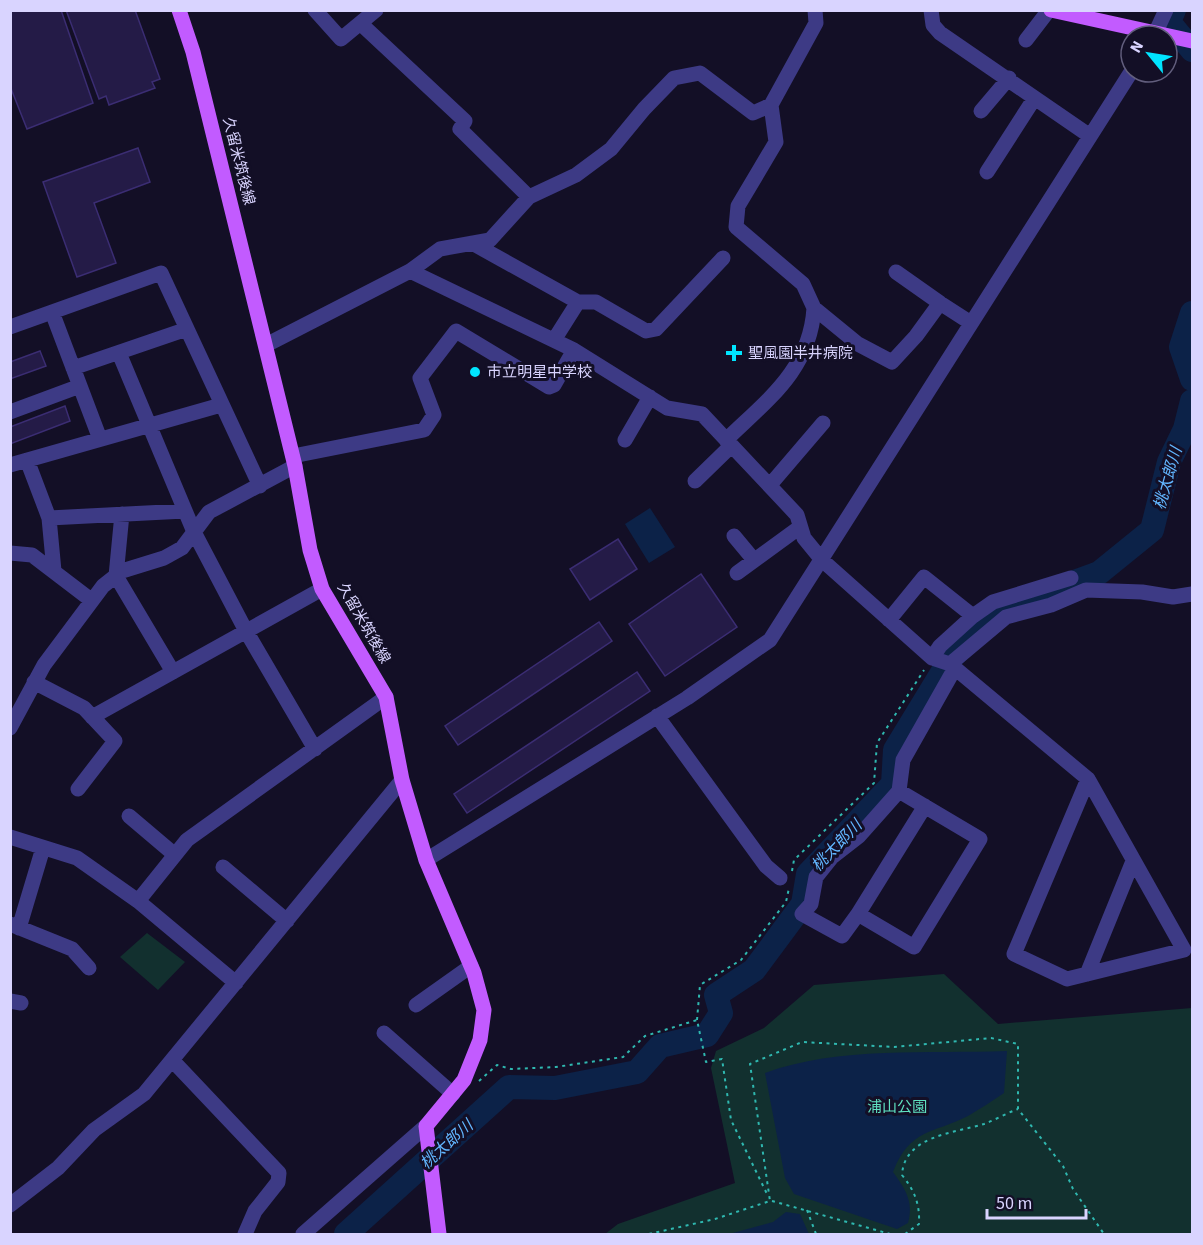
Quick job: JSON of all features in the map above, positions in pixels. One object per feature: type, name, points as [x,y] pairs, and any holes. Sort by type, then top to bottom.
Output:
[{"type":"main road","name":"久留米筑後線","points":[[179,10],[193,52],[266,345],[294,461],[310,550],[322,589],[386,697],[402,780],[426,860],[471,966],[484,1010],[480,1040],[464,1080],[426,1126]]},
{"type":"main road","points":[[1050,10],[1119,26]]},
{"type":"main road","points":[[426,1126],[438,1234]]},
{"type":"street","points":[[322,13],[341,39],[376,10]]},
{"type":"street","points":[[815,10],[816,23],[771,105],[776,142],[738,206],[736,227],[803,284],[814,308],[858,344],[892,362],[916,336],[940,303]]},
{"type":"street","points":[[931,10],[933,25],[940,33],[1028,91],[1034,99],[1090,136]]},
{"type":"street","points":[[1026,40],[1050,10]]},
{"type":"street","points":[[1160,24],[1166,10]]},
{"type":"street","points":[[360,23],[465,121],[460,129],[529,197]]},
{"type":"street","points":[[266,345],[410,271],[440,249],[490,240],[529,197],[576,175],[611,149],[644,109],[674,78],[700,73],[753,112],[771,105]]},
{"type":"street","points":[[981,111],[1009,78]]},
{"type":"street","points":[[426,860],[657,716],[770,640],[1123,84]]},
{"type":"street","points":[[987,172],[1034,99]]},
{"type":"street","points":[[472,243],[578,302],[596,302],[646,331],[656,329],[723,258]]},
{"type":"street","points":[[410,271],[574,350],[667,408],[702,414],[796,515],[804,538],[822,560],[932,658],[952,666],[1088,779],[1184,950],[1067,980],[1014,954],[1088,779]]},
{"type":"street","points":[[896,272],[971,323]]},
{"type":"street","points":[[10,327],[161,273],[260,486]]},
{"type":"street","points":[[554,340],[578,302]]},
{"type":"street","points":[[695,481],[790,378],[813,331],[814,308]]},
{"type":"street","points":[[52,312],[100,439]]},
{"type":"street","points":[[73,368],[186,329]]},
{"type":"street","points":[[10,728],[34,682],[91,600],[116,576],[182,548],[209,512],[260,486],[294,461],[424,430],[434,416],[420,378],[456,331],[549,387],[554,385],[574,350]]},
{"type":"street","points":[[119,352],[194,532],[246,631],[315,749]]},
{"type":"street","points":[[10,412],[80,386]]},
{"type":"street","points":[[625,440],[650,398]]},
{"type":"street","points":[[10,465],[221,405]]},
{"type":"street","points":[[770,485],[823,423]]},
{"type":"street","points":[[27,460],[49,518],[54,571]]},
{"type":"street","points":[[49,518],[185,511]]},
{"type":"street","points":[[122,514],[116,576],[173,672]]},
{"type":"street","points":[[737,573],[800,526]]},
{"type":"street","points":[[734,536],[754,560]]},
{"type":"street","points":[[10,553],[32,555],[91,600]]},
{"type":"street","points":[[889,620],[924,577],[973,616]]},
{"type":"street","points":[[932,658],[940,646],[973,616],[993,602],[1071,578]]},
{"type":"street","points":[[92,717],[322,589]]},
{"type":"street","points":[[925,806],[842,936],[802,914],[811,903],[816,877],[832,857],[859,836],[898,791],[903,760],[952,666],[1006,617],[1051,605],[1086,590],[1142,592],[1173,597],[1192,594]]},
{"type":"street","points":[[34,682],[84,708],[115,741],[78,789]]},
{"type":"street","points":[[138,901],[187,840],[386,697]]},
{"type":"street","points":[[657,716],[766,866],[780,878]]},
{"type":"street","points":[[10,1205],[58,1168],[94,1130],[144,1094],[402,780]]},
{"type":"street","points":[[858,914],[914,947],[980,839],[898,791]]},
{"type":"street","points":[[129,816],[176,855]]},
{"type":"street","points":[[10,837],[77,858],[138,901],[236,983]]},
{"type":"street","points":[[43,848],[15,926],[72,949],[89,968]]},
{"type":"street","points":[[1087,974],[1133,861]]},
{"type":"street","points":[[223,867],[287,921]]},
{"type":"street","points":[[416,1005],[471,966]]},
{"type":"street","points":[[384,1034],[453,1094]]},
{"type":"street","points":[[173,1060],[279,1173],[278,1182],[255,1211],[245,1234]]},
{"type":"street","points":[[303,1234],[426,1126]]},
{"type":"path","points":[[770,1201],[731,1120],[722,1059],[706,1062],[697,1020],[700,985],[741,960],[786,902],[794,860],[874,783],[877,743],[932,658]]},
{"type":"path","points":[[479,1081],[497,1065],[511,1069],[556,1067],[623,1057],[645,1036],[697,1020]]},
{"type":"path","points":[[770,1201],[750,1064],[801,1042],[894,1047],[991,1038],[1018,1044],[1018,1109],[1063,1166],[1073,1189],[1104,1234]]},
{"type":"path","points":[[905,1234],[919,1224],[920,1211],[914,1190],[902,1175],[902,1163],[907,1155],[919,1144],[948,1132],[986,1124],[1018,1109]]},
{"type":"path","points":[[650,1234],[715,1219],[770,1201],[890,1234]]},
{"type":"path","points":[[807,1210],[816,1234]]},
{"type":"green space","points":[[147,933],[185,962],[158,990],[120,957]]},
{"type":"green space","name":"浦山公園","points":[[944,974],[998,1024],[1192,1008],[1192,1234],[605,1234],[618,1224],[735,1183],[711,1068],[716,1051],[764,1028],[814,985]]},
{"type":"water","points":[[650,508],[675,547],[649,563],[625,524]]},
{"type":"water","points":[[1007,1051],[1004,1093],[968,1116],[924,1134],[907,1147],[900,1158],[893,1172],[905,1190],[909,1202],[908,1223],[897,1229],[794,1194],[785,1178],[765,1073],[793,1064],[853,1055]]},
{"type":"water","points":[[786,1212],[800,1214],[809,1234],[729,1234],[773,1222]]},
{"type":"building","points":[[10,10],[61,10],[93,103],[27,129],[10,86]]},
{"type":"building","points":[[66,10],[135,10],[160,79],[152,82],[155,88],[109,105],[106,96],[99,99]]},
{"type":"building","points":[[138,148],[150,182],[94,203],[116,263],[77,277],[43,182]]},
{"type":"building","points":[[40,351],[46,366],[10,379],[10,362]]},
{"type":"building","points":[[65,406],[70,421],[10,444],[10,427]]},
{"type":"building","points":[[618,539],[637,569],[590,600],[570,569]]},
{"type":"building","points":[[701,574],[737,627],[665,676],[629,624]]},
{"type":"building","points":[[599,622],[612,641],[458,745],[445,726]]},
{"type":"building","points":[[637,672],[650,691],[467,813],[454,794]]},
{"type":"waterway","name":"桃太郎川","points":[[1174,10],[1169,22],[1192,50]]},
{"type":"waterway","name":"桃太郎川","points":[[1192,313],[1181,347],[1192,379]]},
{"type":"waterway","name":"桃太郎川","points":[[346,1234],[509,1087],[555,1088],[637,1072],[660,1046],[707,1035],[721,1013],[716,995],[754,970],[803,904],[808,874],[893,784],[895,750],[951,658],[1003,608],[1099,573],[1152,530],[1169,462],[1185,429],[1192,401]]},
{"type":"place","name":"聖風園半井病院","points":[[734,353]]},
{"type":"place","name":"市立明星中学校","points":[[475,372]]}]
